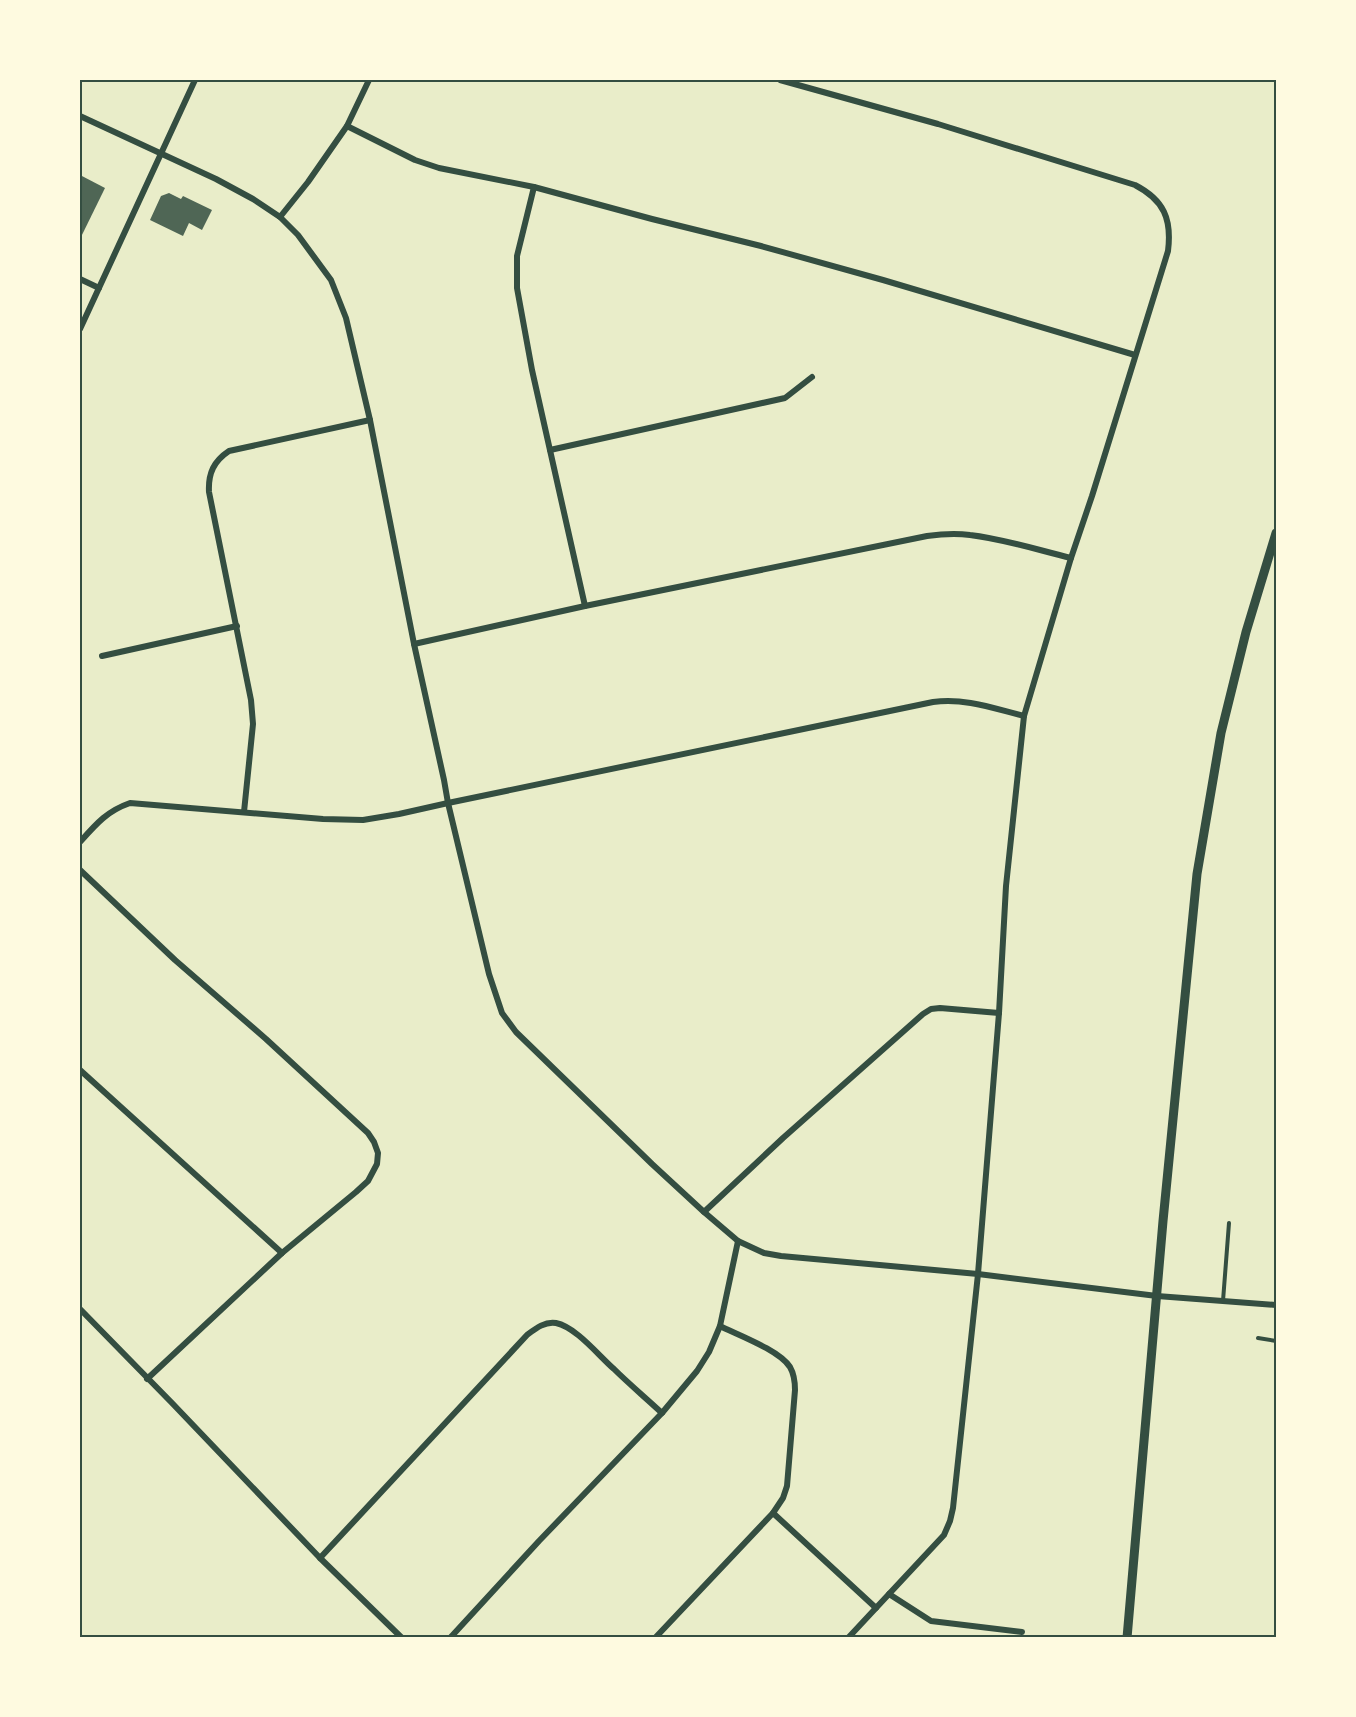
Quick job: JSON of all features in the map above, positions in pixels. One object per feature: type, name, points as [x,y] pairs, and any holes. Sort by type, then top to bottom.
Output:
[{"type":"street","points":[[80,329],[195,80]]},
{"type":"street","points":[[280,217],[309,182],[347,126],[369,80]]},
{"type":"street","points":[[780,80],[938,124],[1119,179],[1146,190],[1157,199],[1168,221],[1170,236],[1168,251],[1071,558],[1024,716],[1006,886],[999,1013],[978,1274],[953,1508],[944,1534],[848,1638]]},
{"type":"street","points":[[80,116],[216,179],[253,199],[280,217],[304,242],[331,280],[346,318],[370,420],[448,803],[489,974],[502,1013],[516,1032],[537,1053],[704,1212],[738,1241],[764,1253],[978,1274],[1157,1296],[1276,1305]]},
{"type":"street","points":[[347,126],[414,160],[439,168],[534,187],[783,252],[1136,356]]},
{"type":"street","points":[[534,187],[516,256],[517,288],[532,370],[585,606]]},
{"type":"street","points":[[80,279],[99,288]]},
{"type":"street","points":[[550,450],[785,398],[812,377]]},
{"type":"street","points":[[244,812],[253,724],[251,700],[209,492],[209,476],[218,459],[229,451],[370,420]]},
{"type":"street","points":[[1127,1638],[1197,874],[1221,733],[1246,632],[1276,533]]},
{"type":"street","points":[[414,644],[585,606],[927,536],[969,534],[1071,558]]},
{"type":"street","points":[[102,656],[237,626]]},
{"type":"street","points":[[80,842],[101,818],[118,807],[130,803],[323,819],[363,820],[933,702],[963,701],[1024,716]]},
{"type":"street","points":[[80,870],[175,960],[360,1125],[374,1142],[378,1153],[377,1164],[368,1181],[282,1253],[147,1379]]},
{"type":"street","points":[[704,1212],[922,1014],[931,1009],[940,1008],[999,1013]]},
{"type":"street","points":[[80,1070],[282,1253]]},
{"type":"street","points":[[450,1638],[539,1540],[662,1413],[697,1371],[709,1352],[720,1326],[738,1241]]},
{"type":"street","points":[[80,1309],[320,1558],[402,1638]]},
{"type":"street","points":[[320,1558],[536,1328],[549,1323],[559,1323],[569,1329],[585,1341],[662,1413]]},
{"type":"street","points":[[655,1638],[774,1513],[787,1486],[795,1379],[783,1359],[720,1326]]},
{"type":"street","points":[[774,1513],[876,1608]]},
{"type":"street","points":[[889,1594],[931,1622],[1022,1632]]},
{"type":"lane","points":[[1223,1301],[1228,1223]]},
{"type":"lane","points":[[1257,1338],[1276,1341]]},
{"type":"building","points":[[80,175],[105,188],[80,239]]},
{"type":"building","points":[[169,193],[181,199],[183,196],[212,210],[202,230],[189,223],[183,236],[150,220],[161,196]]}]
